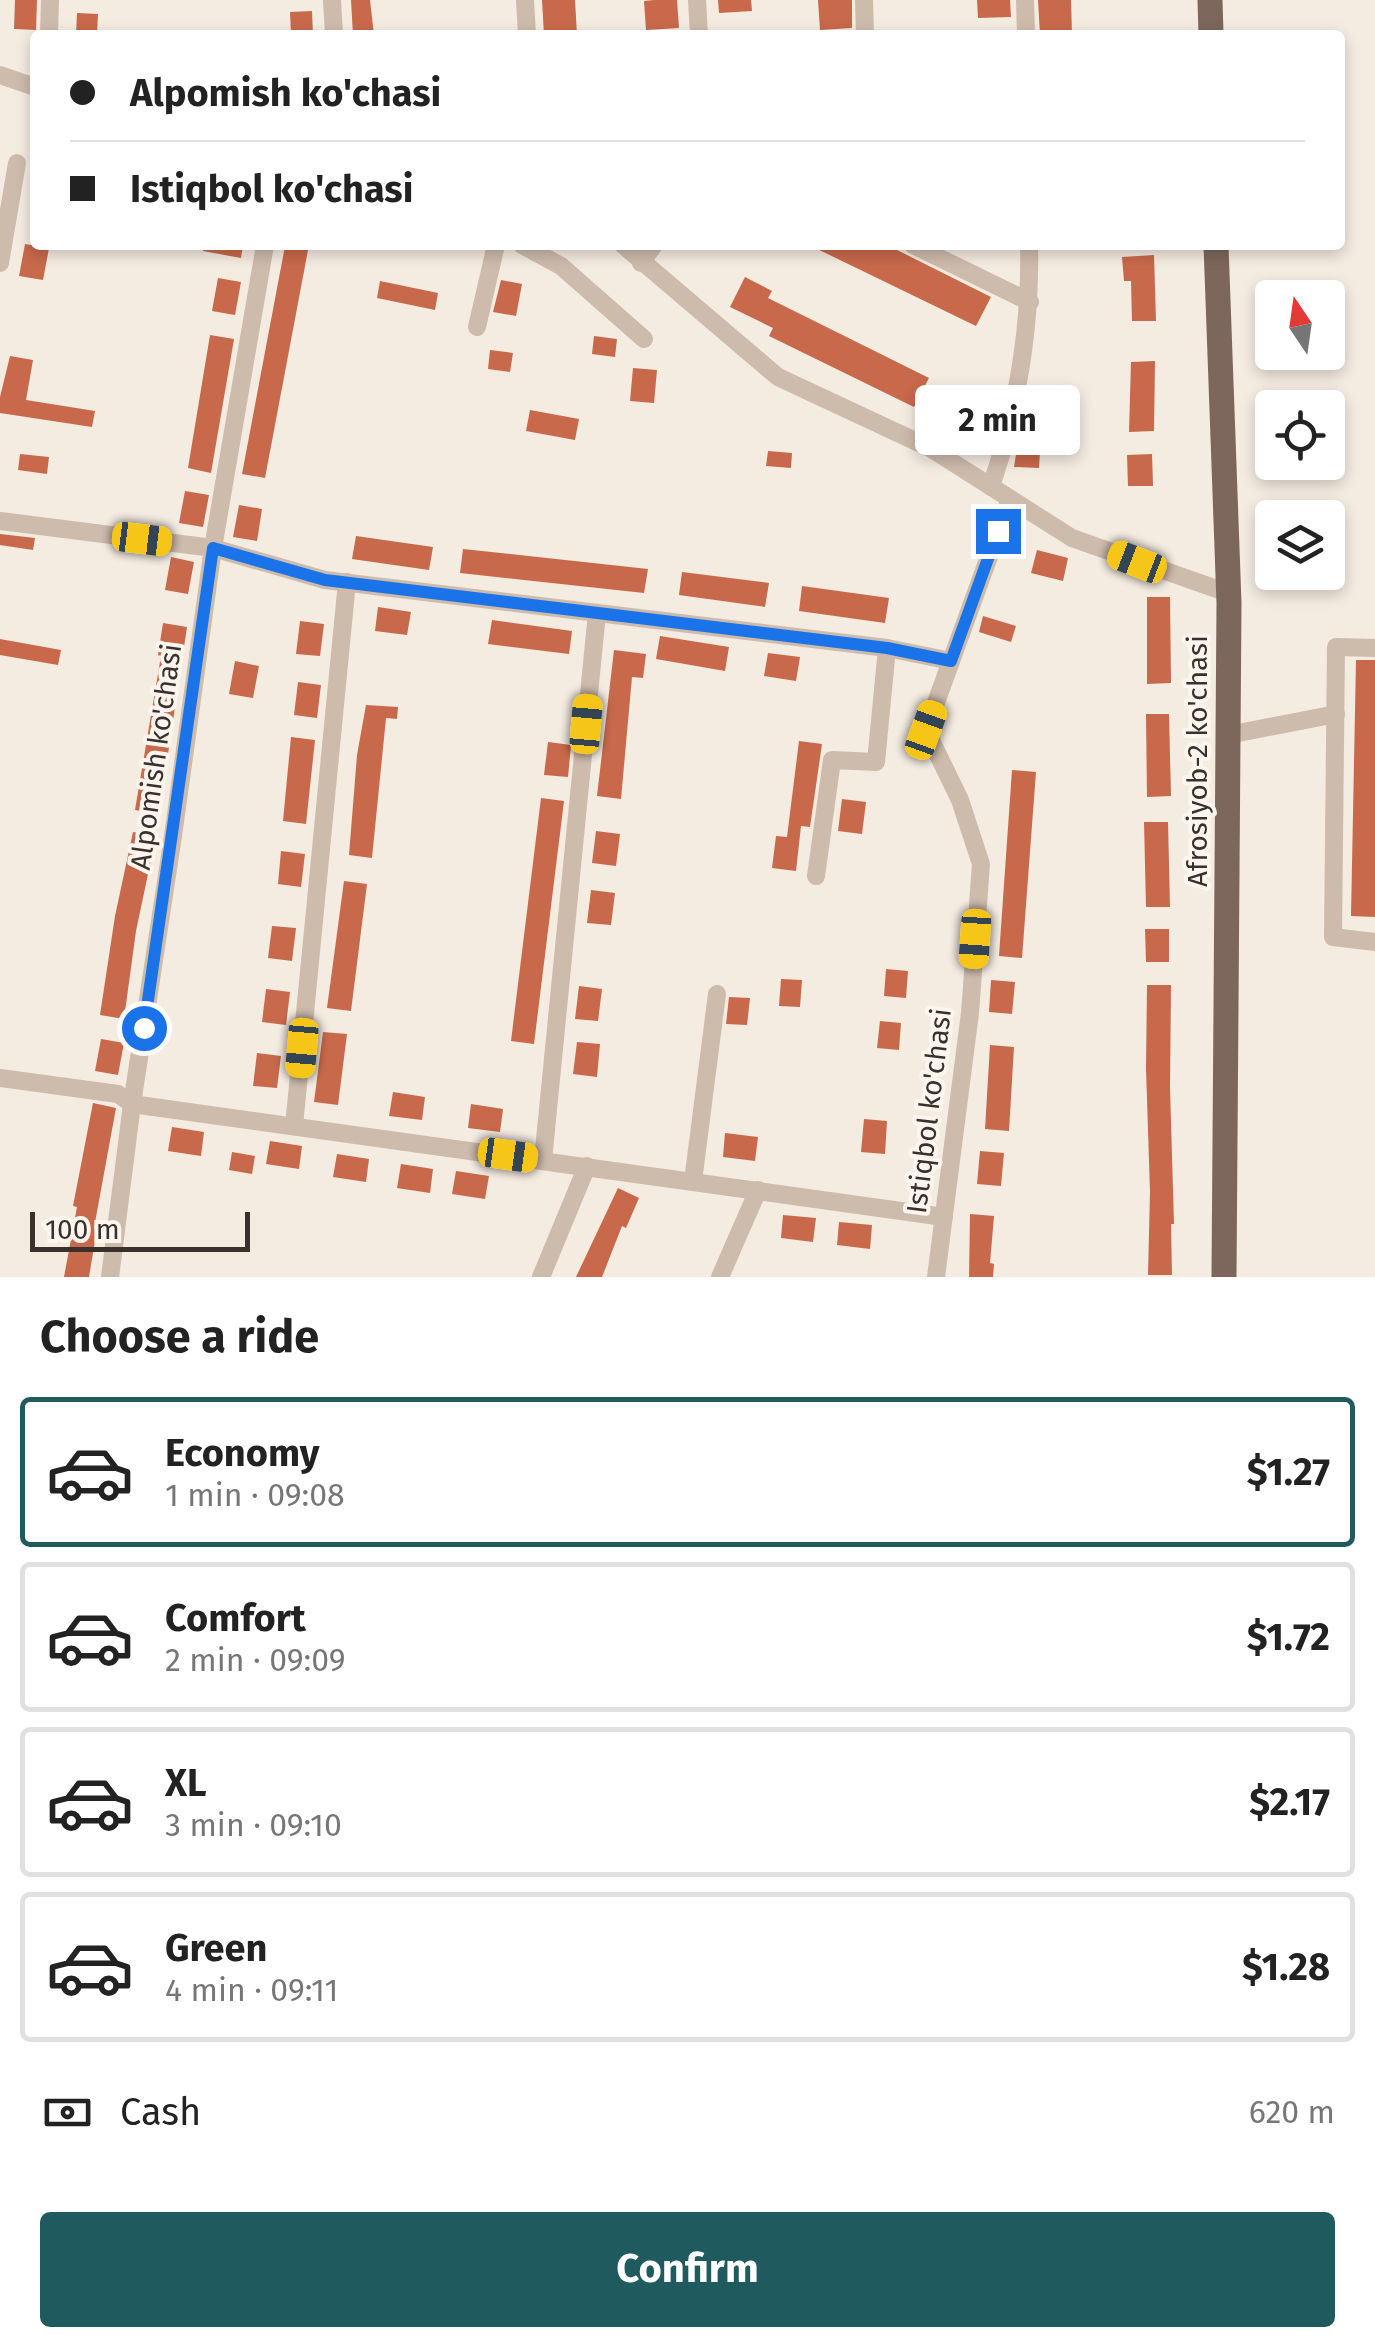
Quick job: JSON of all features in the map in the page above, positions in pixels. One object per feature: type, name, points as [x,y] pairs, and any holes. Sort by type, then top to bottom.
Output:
[{"type":"main road","points":[[1210,0],[1210,30]]},
{"type":"main road","name":"Afrosiyob-2 ko'chasi","points":[[1216,250],[1228,594],[1224,1277]]},
{"type":"street","points":[[49,30],[50,0]]},
{"type":"street","points":[[332,0],[334,30]]},
{"type":"street","points":[[525,0],[527,30]]},
{"type":"street","points":[[697,0],[699,30]]},
{"type":"street","points":[[864,0],[865,30]]},
{"type":"street","points":[[1025,0],[1026,30]]},
{"type":"street","points":[[0,75],[30,85]]},
{"type":"street","points":[[0,262],[17,163]]},
{"type":"street","name":"Alpomish ko'chasi","points":[[110,1277],[213,548],[264,250]]},
{"type":"street","points":[[477,328],[495,250]]},
{"type":"street","points":[[532,250],[562,266],[644,339]]},
{"type":"street","points":[[628,250],[778,377],[930,448],[1072,538],[1228,594]]},
{"type":"street","points":[[641,263],[650,250]]},
{"type":"street","points":[[922,250],[1030,302]]},
{"type":"street","points":[[991,487],[1009,433],[1030,302],[1029,250]]},
{"type":"street","name":"Istiqbol ko'chasi","points":[[936,1277],[970,1013],[981,864],[960,800],[926,730],[1010,499]]},
{"type":"street","points":[[0,521],[213,548],[325,580],[887,648],[951,661]]},
{"type":"street","points":[[294,1126],[347,582]]},
{"type":"street","points":[[543,1160],[597,613]]},
{"type":"street","points":[[816,876],[832,760],[876,762],[887,648]]},
{"type":"street","points":[[1375,648],[1336,648],[1333,937],[1375,942]]},
{"type":"street","points":[[1228,735],[1336,714]]},
{"type":"street","points":[[693,1181],[717,994]]},
{"type":"street","points":[[0,1078],[118,1094],[132,1104],[944,1217]]},
{"type":"street","points":[[541,1277],[587,1166]]},
{"type":"street","points":[[720,1277],[758,1190]]},
{"type":"building","points":[[15,0],[37,0],[36,30],[14,29]]},
{"type":"building","points":[[351,0],[370,0],[373,30],[353,30]]},
{"type":"building","points":[[542,0],[575,0],[577,30],[544,30]]},
{"type":"building","points":[[677,0],[679,28],[646,30],[644,1]]},
{"type":"building","points":[[718,0],[751,0],[752,11],[719,13]]},
{"type":"building","points":[[818,0],[852,0],[852,28],[820,30]]},
{"type":"building","points":[[977,0],[1010,0],[1011,17],[978,18]]},
{"type":"building","points":[[1038,0],[1071,0],[1072,30],[1040,30]]},
{"type":"building","points":[[312,11],[313,30],[291,30],[290,12]]},
{"type":"building","points":[[77,13],[98,14],[97,30],[76,30]]},
{"type":"building","points":[[25,244],[30,245],[30,250],[49,250],[43,280],[19,276]]},
{"type":"building","points":[[203,250],[242,250],[241,258]]},
{"type":"building","points":[[284,250],[308,250],[265,478],[242,474]]},
{"type":"building","points":[[819,250],[897,250],[991,297],[976,326]]},
{"type":"building","points":[[1154,255],[1156,321],[1132,321],[1131,281],[1124,281],[1122,257]]},
{"type":"building","points":[[745,277],[772,291],[768,298],[929,378],[914,407],[769,336],[773,328],[730,307]]},
{"type":"building","points":[[218,278],[241,282],[235,315],[212,311]]},
{"type":"building","points":[[501,280],[522,284],[516,316],[493,312]]},
{"type":"building","points":[[380,281],[438,293],[435,310],[377,298]]},
{"type":"building","points":[[210,335],[234,339],[211,473],[188,468]]},
{"type":"building","points":[[594,336],[617,339],[615,357],[592,354]]},
{"type":"building","points":[[490,350],[513,353],[510,372],[488,369]]},
{"type":"building","points":[[10,356],[33,360],[26,400],[95,411],[92,427],[0,413]]},
{"type":"building","points":[[1155,361],[1154,431],[1129,432],[1131,362]]},
{"type":"building","points":[[633,368],[657,370],[654,403],[630,401]]},
{"type":"building","points":[[951,403],[992,422],[984,438],[944,419]]},
{"type":"building","points":[[530,410],[579,419],[575,440],[526,431]]},
{"type":"building","points":[[1019,435],[1041,436],[1039,468],[1014,467]]},
{"type":"building","points":[[768,451],[792,453],[791,468],[766,466]]},
{"type":"building","points":[[20,454],[49,457],[47,474],[18,470]]},
{"type":"building","points":[[1152,454],[1153,486],[1128,486],[1127,455]]},
{"type":"building","points":[[185,491],[209,495],[203,527],[179,523]]},
{"type":"building","points":[[239,505],[262,509],[257,541],[233,537]]},
{"type":"building","points":[[0,534],[35,538],[33,550],[0,545]]},
{"type":"building","points":[[356,536],[433,547],[429,570],[352,559]]},
{"type":"building","points":[[463,549],[648,569],[644,593],[460,573]]},
{"type":"building","points":[[1037,550],[1068,558],[1063,581],[1031,573]]},
{"type":"building","points":[[171,557],[194,562],[188,594],[165,590]]},
{"type":"building","points":[[682,572],[769,583],[765,607],[679,595]]},
{"type":"building","points":[[802,586],[889,598],[885,623],[799,611]]},
{"type":"building","points":[[1147,597],[1170,597],[1171,683],[1147,684]]},
{"type":"building","points":[[378,607],[411,612],[407,635],[375,631]]},
{"type":"building","points":[[983,616],[1016,626],[1011,642],[979,632]]},
{"type":"building","points":[[492,620],[572,631],[569,654],[488,644]]},
{"type":"building","points":[[300,621],[324,624],[320,656],[296,654]]},
{"type":"building","points":[[163,623],[187,627],[159,814],[135,810]]},
{"type":"building","points":[[660,636],[729,647],[725,671],[656,659]]},
{"type":"building","points":[[0,639],[61,650],[58,665],[0,655]]},
{"type":"building","points":[[614,650],[646,654],[643,678],[632,677],[621,799],[597,796]]},
{"type":"building","points":[[768,653],[800,657],[796,681],[764,676]]},
{"type":"building","points":[[1356,660],[1375,660],[1375,917],[1351,916]]},
{"type":"building","points":[[235,661],[259,666],[253,698],[229,694]]},
{"type":"building","points":[[298,682],[321,685],[317,718],[294,715]]},
{"type":"building","points":[[366,705],[398,707],[397,719],[386,718],[372,858],[349,855],[357,755]]},
{"type":"building","points":[[1146,714],[1169,714],[1171,796],[1147,797]]},
{"type":"building","points":[[291,737],[315,740],[306,824],[283,821]]},
{"type":"building","points":[[799,741],[822,744],[810,827],[801,826],[796,871],[772,868],[776,836],[787,837]]},
{"type":"building","points":[[548,742],[571,745],[568,777],[544,775]]},
{"type":"building","points":[[1012,770],[1036,772],[1022,958],[999,956]]},
{"type":"building","points":[[541,798],[564,801],[534,1044],[511,1041]]},
{"type":"building","points":[[842,799],[866,802],[862,834],[838,831]]},
{"type":"building","points":[[1144,822],[1168,822],[1170,907],[1146,907]]},
{"type":"building","points":[[596,831],[620,834],[616,866],[592,863]]},
{"type":"building","points":[[133,832],[156,836],[136,931],[124,1019],[100,1015]]},
{"type":"building","points":[[281,851],[305,854],[301,887],[278,884]]},
{"type":"building","points":[[344,881],[367,884],[351,1011],[327,1008]]},
{"type":"building","points":[[591,890],[615,893],[611,925],[587,923]]},
{"type":"building","points":[[272,926],[296,928],[292,961],[268,958]]},
{"type":"building","points":[[1145,929],[1169,929],[1169,962],[1146,962]]},
{"type":"building","points":[[886,969],[908,971],[906,998],[884,996]]},
{"type":"building","points":[[781,979],[802,980],[800,1007],[779,1006]]},
{"type":"building","points":[[991,980],[1015,982],[1012,1014],[989,1012]]},
{"type":"building","points":[[1147,985],[1171,985],[1172,1275],[1148,1275]]},
{"type":"building","points":[[579,986],[602,989],[598,1021],[575,1019]]},
{"type":"building","points":[[266,989],[290,992],[286,1025],[262,1022]]},
{"type":"building","points":[[729,997],[750,998],[747,1025],[726,1024]]},
{"type":"building","points":[[880,1021],[901,1023],[899,1050],[877,1048]]},
{"type":"building","points":[[323,1032],[347,1034],[338,1105],[314,1102]]},
{"type":"building","points":[[101,1039],[124,1043],[118,1075],[95,1071]]},
{"type":"building","points":[[577,1042],[600,1044],[597,1077],[573,1074]]},
{"type":"building","points":[[990,1045],[1014,1047],[1009,1131],[985,1129]]},
{"type":"building","points":[[257,1053],[281,1056],[277,1088],[253,1086]]},
{"type":"building","points":[[393,1092],[425,1097],[422,1120],[389,1116]]},
{"type":"building","points":[[93,1103],[116,1108],[89,1277],[64,1277],[77,1207],[73,1206]]},
{"type":"building","points":[[471,1104],[503,1109],[500,1132],[468,1128]]},
{"type":"building","points":[[864,1119],[887,1121],[885,1154],[861,1152]]},
{"type":"building","points":[[172,1127],[204,1132],[201,1156],[168,1151]]},
{"type":"building","points":[[725,1133],[758,1137],[755,1161],[723,1157]]},
{"type":"building","points":[[270,1141],[302,1146],[299,1169],[266,1164]]},
{"type":"building","points":[[980,1151],[1004,1153],[1001,1186],[977,1184]]},
{"type":"building","points":[[232,1152],[255,1156],[252,1174],[229,1170]]},
{"type":"building","points":[[337,1154],[369,1159],[366,1182],[333,1177]]},
{"type":"building","points":[[401,1164],[433,1169],[430,1193],[397,1188]]},
{"type":"building","points":[[456,1171],[489,1176],[485,1199],[452,1194]]},
{"type":"building","points":[[618,1188],[639,1198],[626,1228],[622,1226],[602,1277],[576,1277]]},
{"type":"building","points":[[970,1214],[994,1216],[990,1263],[994,1264],[993,1277],[969,1277]]},
{"type":"building","points":[[783,1215],[816,1218],[813,1242],[781,1238]]},
{"type":"building","points":[[839,1222],[872,1225],[870,1249],[837,1245]]},
{"type":"route","points":[[144,1028],[213,548],[325,580],[887,648],[951,661],[998,531]]}]
